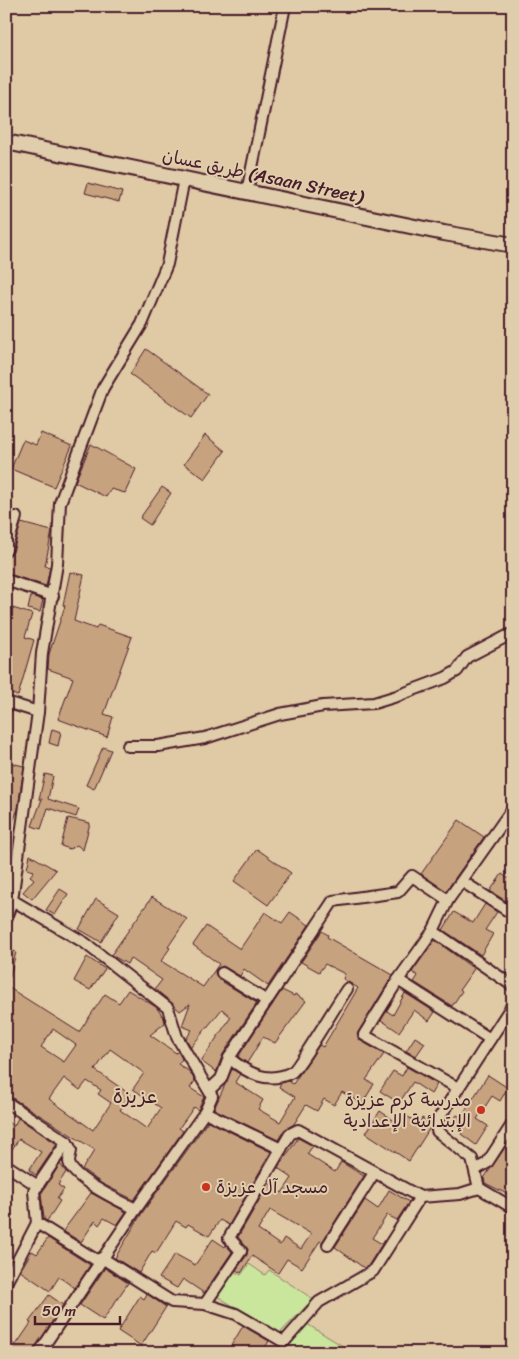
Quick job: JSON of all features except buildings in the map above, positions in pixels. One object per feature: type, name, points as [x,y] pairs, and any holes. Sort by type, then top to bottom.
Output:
[{"type":"street","points":[[247,192],[286,6]]},
{"type":"street","name":"طريق عسان (Asaan Street)","points":[[6,142],[444,233],[513,245]]},
{"type":"street","points":[[6,919],[12,900],[38,712],[42,653],[57,564],[60,504],[103,388],[142,324],[167,264],[184,178]]},
{"type":"street","points":[[6,550],[16,517]]},
{"type":"street","points":[[6,580],[53,596]]},
{"type":"street","points":[[128,746],[158,746],[205,738],[280,714],[323,706],[374,703],[398,696],[445,678],[457,671],[467,657],[513,633]]},
{"type":"street","points":[[6,702],[38,712]]},
{"type":"street","points":[[458,1088],[364,1035],[398,980],[433,931],[448,900],[463,882],[513,808]]},
{"type":"street","points":[[209,1090],[221,1079],[229,1058],[333,901],[398,892],[412,876],[448,900]]},
{"type":"street","points":[[463,882],[513,914]]},
{"type":"street","points":[[12,900],[85,943],[168,1008],[176,1037],[212,1096],[205,1112],[102,1258],[39,1353]]},
{"type":"street","points":[[433,931],[513,986]]},
{"type":"street","points":[[222,973],[267,1001]]},
{"type":"street","points":[[398,980],[490,1038]]},
{"type":"street","points":[[229,1058],[244,1071],[271,1079],[294,1072],[347,988]]},
{"type":"street","points":[[513,1004],[437,1121],[437,1131],[472,1159],[479,1188],[513,1208]]},
{"type":"street","points":[[6,1102],[67,1142],[71,1150],[69,1163],[74,1172],[110,1197],[136,1210]]},
{"type":"street","points":[[205,1112],[281,1149]]},
{"type":"street","points":[[475,1170],[487,1164],[513,1124]]},
{"type":"street","points":[[205,1304],[241,1251],[229,1238],[290,1134],[298,1130],[374,1173],[420,1196],[460,1194],[479,1188]]},
{"type":"street","points":[[6,1283],[37,1223],[34,1191],[67,1142]]},
{"type":"street","points":[[6,1165],[38,1186]]},
{"type":"street","points":[[328,1245],[374,1173]]},
{"type":"street","points":[[102,1258],[172,1302],[205,1304],[236,1314],[284,1342],[319,1302],[373,1272],[420,1196]]},
{"type":"street","points":[[37,1223],[96,1260],[102,1258]]},
{"type":"green space","points":[[249,1264],[265,1275],[269,1270],[313,1299],[279,1334],[217,1296],[233,1271],[241,1275]]},
{"type":"green space","points":[[307,1323],[354,1353],[301,1353],[289,1346]]},
{"type":"place","name":"مدرسة كرم عزيزة الإبتدائية الإعدادية","points":[[481,1110]]},
{"type":"place","name":"مسجد آل عزيزة","points":[[206,1187]]},
{"type":"district","name":"عزيزة","points":[[135,1096]]}]
